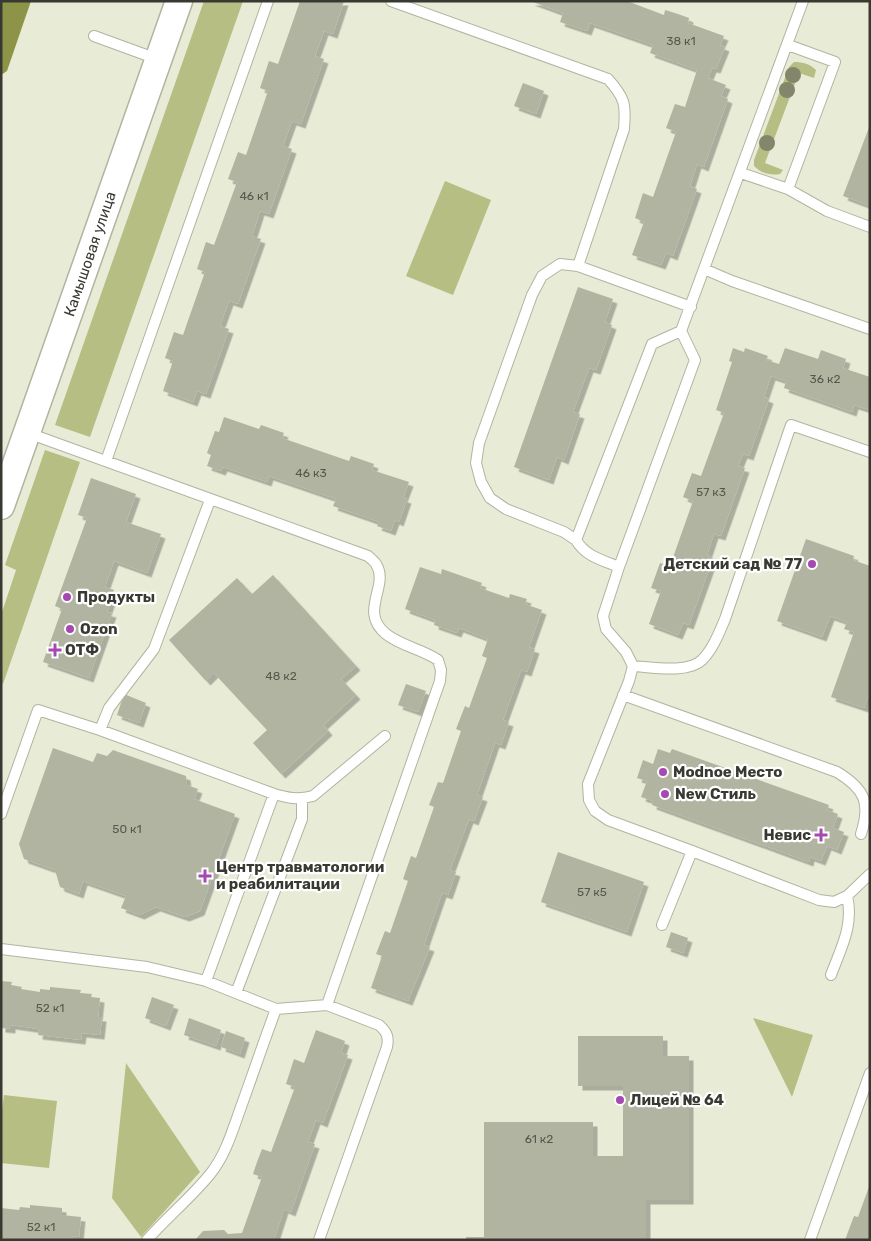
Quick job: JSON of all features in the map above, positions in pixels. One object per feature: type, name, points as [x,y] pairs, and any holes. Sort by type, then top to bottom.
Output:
[{"type":"street","name":"Камышовая улица","points":[[1,506],[179,1]]},
{"type":"lane","points":[[106,461],[268,1]]},
{"type":"lane","points":[[391,1],[608,79],[621,93],[626,110],[624,130],[578,266]]},
{"type":"lane","points":[[576,540],[652,344],[681,331],[803,1]]},
{"type":"lane","points":[[94,36],[158,59]]},
{"type":"lane","points":[[788,45],[835,62],[788,189]]},
{"type":"lane","points":[[740,172],[788,189],[827,211],[870,227]]},
{"type":"lane","points":[[619,567],[589,555],[581,549],[576,540],[564,532],[506,510],[490,498],[481,482],[476,464],[479,443],[532,295],[542,276],[560,264],[578,266],[691,307]]},
{"type":"lane","points":[[704,269],[732,281],[870,329]]},
{"type":"lane","points":[[681,331],[694,360],[619,567],[604,616],[606,629],[626,652],[633,666],[629,681],[588,784],[589,800],[595,811],[608,820],[692,850],[819,900],[834,902],[846,896],[870,874]]},
{"type":"lane","points":[[633,666],[680,669],[701,662],[714,643],[725,619],[791,425],[870,452]]},
{"type":"lane","points":[[28,432],[210,500],[368,556],[376,564],[380,573],[379,586],[373,606],[376,621],[390,637],[428,653],[438,660],[441,670],[440,681],[327,1005]]},
{"type":"lane","points":[[100,730],[109,708],[154,649],[210,500]]},
{"type":"lane","points":[[623,695],[837,772],[851,781],[862,792],[866,804],[866,819],[861,834]]},
{"type":"lane","points":[[1,814],[38,710],[100,730],[290,799],[302,799],[313,796],[385,736]]},
{"type":"lane","points":[[206,981],[274,794]]},
{"type":"lane","points":[[236,993],[302,819],[302,799]]},
{"type":"lane","points":[[662,925],[692,850]]},
{"type":"lane","points":[[831,975],[849,926],[850,910],[846,896]]},
{"type":"lane","points":[[1,949],[147,967],[206,981],[276,1009],[327,1005],[379,1025],[386,1031],[389,1039],[387,1047],[319,1240]]},
{"type":"lane","points":[[147,1240],[191,1195],[219,1162],[229,1140],[276,1009]]},
{"type":"lane","points":[[810,1240],[870,1073]]},
{"type":"shaded area","points":[[1,1],[31,1],[7,71],[1,75]]},
{"type":"shaded area","points":[[204,1],[243,1],[90,437],[55,425]]},
{"type":"shaded area","points":[[794,62],[806,64],[816,70],[814,78],[799,73],[765,163],[783,170],[780,174],[769,174],[754,166],[754,160],[789,67]]},
{"type":"shaded area","points":[[445,181],[491,200],[453,295],[406,276]]},
{"type":"shaded area","points":[[45,450],[80,462],[3,684],[1,683],[1,615],[16,570],[5,565]]},
{"type":"shaded area","points":[[753,1018],[813,1035],[792,1097]]},
{"type":"shaded area","points":[[126,1063],[200,1172],[141,1237],[112,1198]]},
{"type":"shaded area","points":[[4,1095],[57,1101],[49,1168],[1,1163],[1,1118]]},
{"type":"building","points":[[300,1],[344,1],[333,34],[324,31],[315,56],[324,59],[301,124],[292,121],[283,146],[292,149],[269,214],[260,211],[252,236],[261,239],[238,304],[229,301],[220,326],[229,329],[206,394],[197,391],[193,402],[163,391],[173,361],[165,358],[174,332],[183,335],[205,272],[197,269],[206,242],[214,245],[237,182],[228,179],[238,152],[246,155],[268,91],[260,88],[269,61],[278,64]]},
{"type":"building","points":[[530,1],[627,1],[664,15],[665,10],[678,14],[689,18],[688,23],[724,36],[720,45],[725,47],[716,69],[712,68],[708,78],[726,85],[721,96],[728,99],[704,167],[697,164],[690,186],[697,189],[673,256],[666,253],[661,265],[632,255],[644,222],[635,218],[643,193],[653,197],[676,132],[666,128],[675,104],[685,107],[697,70],[650,53],[653,45],[590,23],[587,31],[560,22],[563,13]]},
{"type":"building","points":[[523,83],[544,91],[536,114],[514,106]]},
{"type":"building","points":[[870,125],[870,206],[843,196]]},
{"type":"building","points":[[578,287],[613,299],[605,322],[612,325],[596,370],[589,368],[573,412],[580,414],[564,460],[557,457],[549,480],[514,467]]},
{"type":"building","points":[[733,348],[744,352],[745,348],[768,356],[766,360],[779,364],[785,348],[818,359],[821,350],[846,359],[843,368],[870,377],[870,410],[854,405],[852,412],[784,388],[786,381],[771,376],[764,397],[769,399],[749,456],[743,454],[738,466],[745,468],[721,536],[714,534],[707,555],[713,558],[689,625],[683,623],[678,635],[649,624],[661,591],[651,588],[660,563],[670,566],[693,501],[683,497],[692,473],[701,476],[724,413],[716,410],[732,362],[729,361]]},
{"type":"building","points":[[224,417],[259,429],[261,425],[284,433],[282,438],[349,461],[351,456],[374,464],[372,470],[409,482],[403,498],[407,499],[399,522],[395,520],[391,531],[377,526],[379,522],[333,506],[336,499],[269,476],[267,482],[223,467],[221,471],[207,466],[211,455],[207,453],[215,431],[219,432]]},
{"type":"building","points":[[91,478],[136,494],[126,522],[161,534],[147,573],[114,561],[105,587],[114,590],[107,612],[112,613],[89,678],[43,662],[62,609],[55,606],[87,518],[78,515]]},
{"type":"building","points":[[806,539],[854,556],[853,560],[870,566],[870,691],[864,708],[831,697],[854,632],[844,629],[847,622],[830,616],[822,637],[777,621]]},
{"type":"building","points":[[420,567],[441,574],[442,569],[482,583],[480,588],[509,598],[510,594],[527,599],[525,604],[542,610],[529,647],[535,649],[527,672],[521,670],[503,720],[509,722],[501,745],[495,743],[477,795],[483,797],[474,821],[469,819],[450,870],[456,872],[448,895],[442,893],[424,945],[430,947],[408,1001],[371,988],[382,956],[376,954],[385,931],[390,933],[408,881],[403,879],[411,856],[416,858],[434,807],[429,805],[438,782],[443,783],[461,731],[456,729],[465,706],[469,708],[487,658],[482,656],[488,639],[459,628],[457,633],[434,625],[435,620],[405,609]]},
{"type":"building","points":[[273,575],[356,666],[341,679],[356,695],[323,725],[328,731],[281,774],[253,743],[267,730],[214,673],[206,681],[169,640],[237,578],[252,594]]},
{"type":"building","points":[[406,684],[426,691],[418,712],[398,705]]},
{"type":"building","points":[[124,694],[146,703],[139,723],[117,715]]},
{"type":"building","points":[[53,748],[93,762],[97,753],[107,756],[113,750],[186,776],[187,785],[198,789],[194,799],[235,814],[200,911],[185,917],[156,907],[140,915],[121,908],[126,896],[83,881],[79,894],[60,887],[55,870],[24,859],[19,844]]},
{"type":"building","points":[[658,749],[670,753],[672,749],[829,805],[827,810],[838,814],[833,828],[844,832],[837,850],[827,846],[821,861],[810,857],[809,862],[652,805],[653,801],[641,797],[647,781],[637,778],[643,760],[653,764]]},
{"type":"building","points":[[558,852],[644,882],[627,932],[541,902]]},
{"type":"building","points":[[671,932],[688,938],[683,953],[666,947]]},
{"type":"building","points":[[1,981],[12,982],[11,985],[22,987],[21,989],[40,992],[40,989],[50,990],[50,987],[81,990],[80,993],[92,994],[91,997],[100,998],[98,1017],[102,1017],[100,1035],[82,1033],[81,1040],[38,1035],[39,1029],[11,1025],[11,1029],[1,1028]]},
{"type":"building","points":[[152,997],[174,1005],[166,1026],[145,1018]]},
{"type":"building","points":[[189,1018],[221,1030],[216,1046],[184,1035]]},
{"type":"building","points":[[316,1030],[345,1041],[341,1053],[348,1055],[323,1123],[316,1120],[308,1142],[315,1144],[291,1212],[284,1209],[274,1240],[195,1240],[203,1231],[224,1230],[228,1234],[242,1233],[262,1177],[253,1174],[257,1162],[262,1149],[271,1152],[295,1087],[286,1084],[294,1059],[304,1063]]},
{"type":"building","points":[[226,1031],[245,1038],[240,1054],[221,1047]]},
{"type":"building","points":[[578,1036],[663,1036],[663,1056],[689,1056],[689,1200],[646,1200],[646,1240],[466,1240],[466,1237],[484,1237],[484,1122],[593,1122],[593,1156],[623,1156],[623,1086],[578,1086]]},
{"type":"building","points":[[870,1184],[870,1240],[845,1240],[854,1216],[858,1217]]},
{"type":"building","points":[[30,1205],[62,1208],[62,1215],[81,1217],[79,1237],[74,1236],[74,1240],[1,1240],[1,1208],[19,1210],[20,1207],[30,1208]]},
{"type":"place","name":"Детский сад № 77","points":[[812,564]]},
{"type":"place","name":"Продукты","points":[[67,597]]},
{"type":"place","name":"Ozon","points":[[70,629]]},
{"type":"place","name":"ОТФ","points":[[55,650]]},
{"type":"place","name":"Modnoe Место","points":[[663,772]]},
{"type":"place","name":"New Стиль","points":[[665,794]]},
{"type":"place","name":"Невис","points":[[821,835]]},
{"type":"place","name":"Центр травматологии и реабилитации","points":[[205,876]]},
{"type":"place","name":"Лицей № 64","points":[[620,1100]]}]
